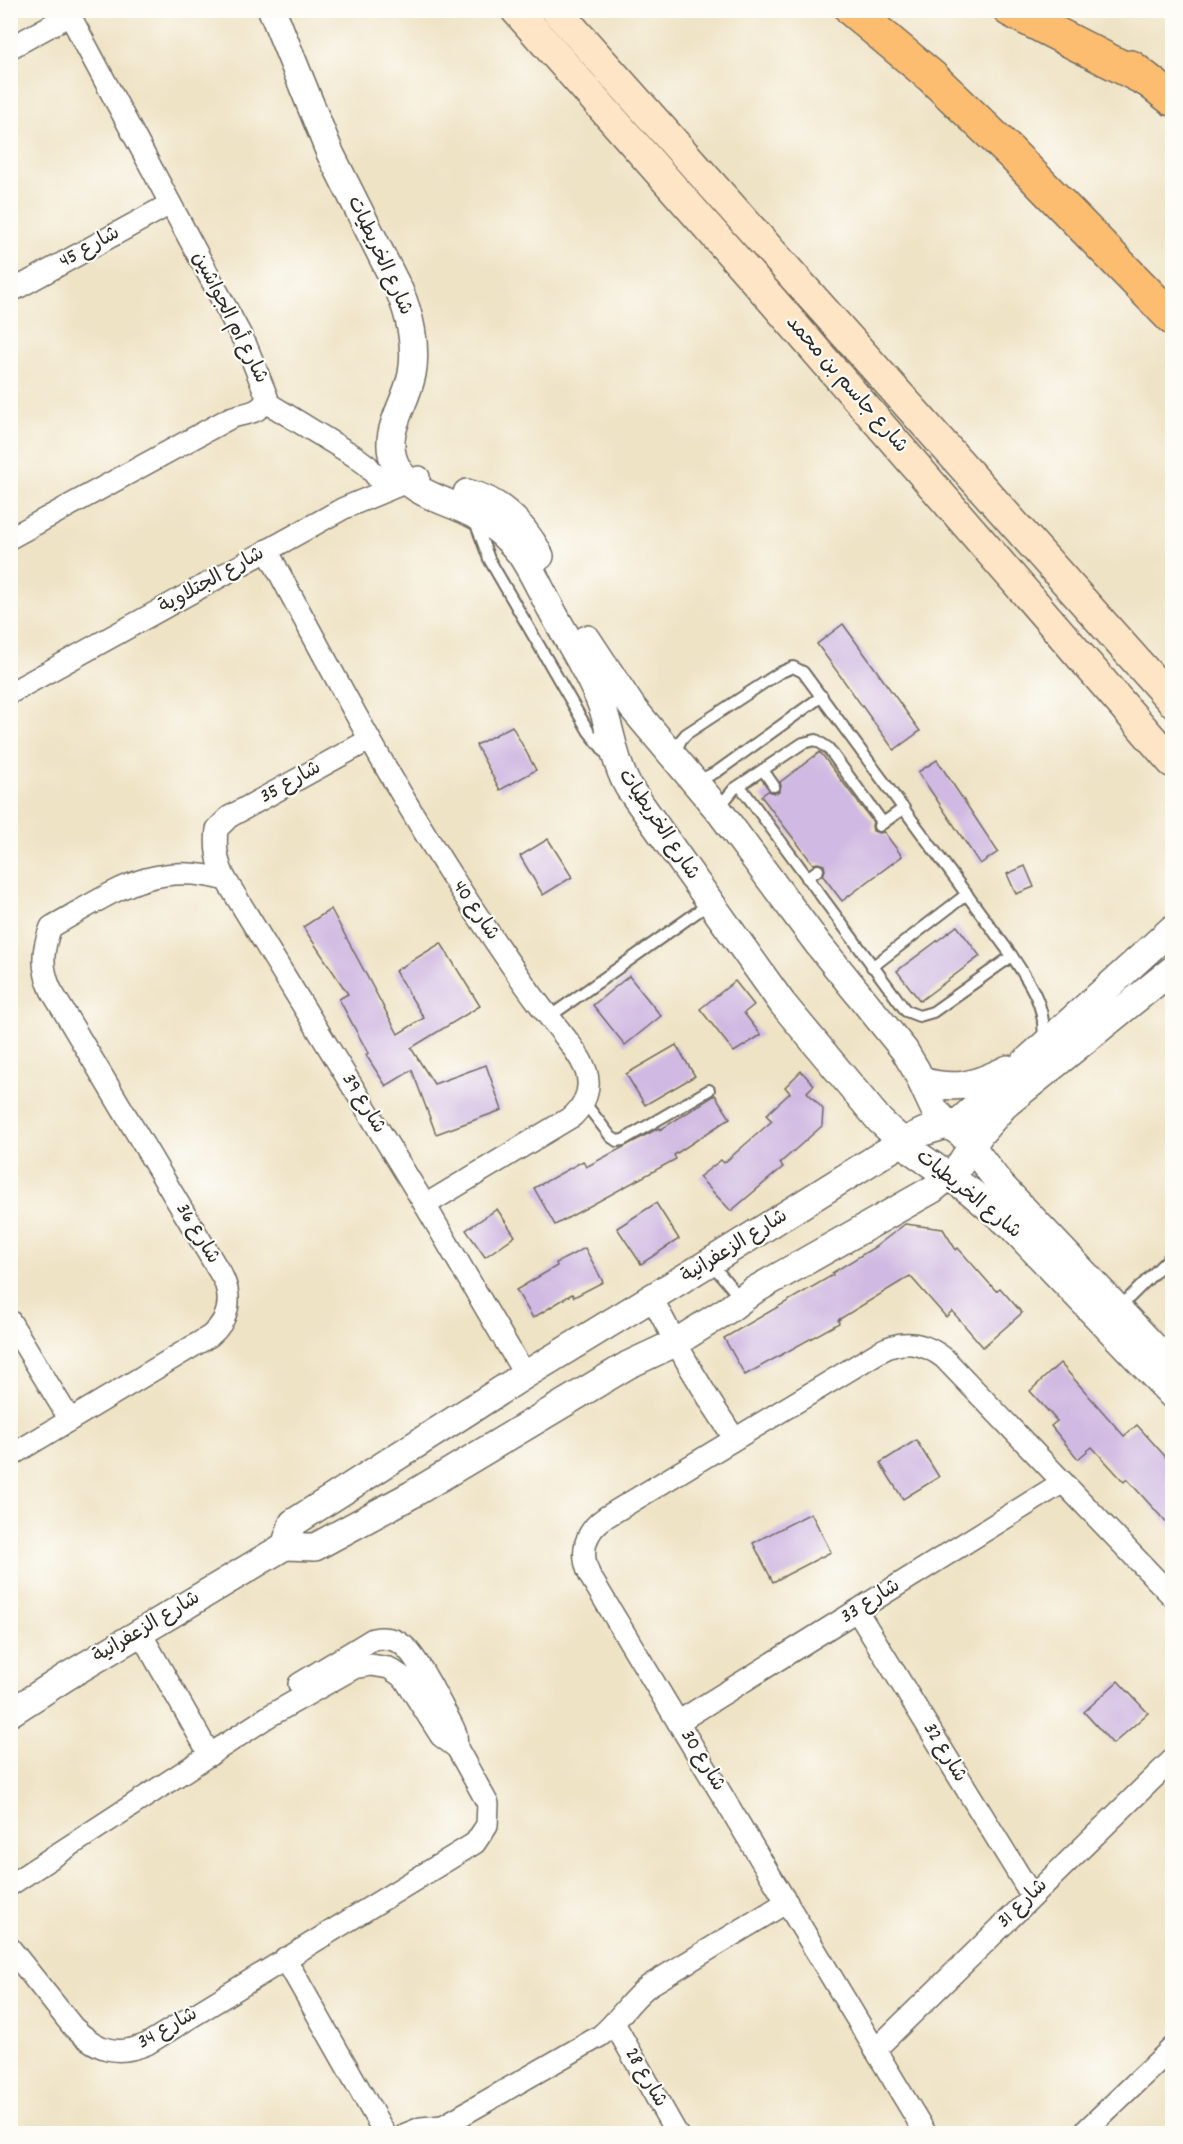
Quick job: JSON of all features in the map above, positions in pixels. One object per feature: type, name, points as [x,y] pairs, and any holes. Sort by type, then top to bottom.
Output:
[{"type":"highway","points":[[852,10],[932,77],[1010,152],[1173,318]]},
{"type":"highway","points":[[1010,10],[1147,80]]},
{"type":"highway","points":[[1055,10],[1173,99]]},
{"type":"main road","name":"شارع جاسم بن محمد","points":[[516,10],[788,318],[1173,762]]},
{"type":"main road","name":"شارع جاسم بن محمد","points":[[556,10],[1173,701]]},
{"type":"street","name":"شارع الخريطيات","points":[[272,10],[330,153],[404,302],[420,375]]},
{"type":"street","name":"شارع الخريطيات","points":[[285,10],[340,146],[425,317],[430,346],[404,436],[404,456],[408,465],[405,483]]},
{"type":"street","points":[[10,48],[68,13]]},
{"type":"street","name":"شارع أم الجواشين","points":[[10,538],[230,418],[259,410],[266,402],[267,392],[246,345],[68,13]]},
{"type":"street","name":"شارع 45","points":[[10,292],[170,204]]},
{"type":"street","points":[[266,402],[368,466],[405,483]]},
{"type":"street","name":"شارع الخريطيات","points":[[405,483],[472,513],[500,532],[522,556],[594,688],[607,721],[617,764],[629,788],[782,1003],[821,1051],[880,1121],[902,1142],[978,1198],[1012,1227],[1173,1395]]},
{"type":"street","name":"شارع الخريطيات","points":[[405,483],[439,487],[484,499],[519,523],[535,546],[602,663],[632,707],[720,812],[819,944],[904,1050],[935,1111],[962,1134],[1000,1184],[1173,1366]]},
{"type":"street","name":"شارع الجتلاوية","points":[[10,693],[344,508],[405,483]]},
{"type":"street","name":"شارع 40","points":[[267,550],[369,740],[462,892],[583,1065],[588,1083],[584,1102]]},
{"type":"street","points":[[607,721],[632,707]]},
{"type":"street","name":"شارع 35","points":[[217,829],[229,817],[369,740]]},
{"type":"street","name":"شارع 39","points":[[217,829],[216,850],[226,880],[425,1205],[525,1375]]},
{"type":"street","name":"شارع 36","points":[[10,1456],[210,1336],[225,1317],[229,1302],[223,1278],[51,990],[44,972],[43,954],[51,927],[144,878],[175,873],[195,873],[226,880]]},
{"type":"street","name":"شارع الزعفرانية","points":[[10,1713],[285,1546],[293,1523],[525,1375],[902,1142],[923,1132],[950,1126],[971,1112],[1173,929]]},
{"type":"street","points":[[285,1546],[315,1547],[421,1489],[628,1365],[675,1343],[741,1300],[933,1190],[949,1176],[973,1147],[986,1126],[1005,1105],[1173,970]]},
{"type":"street","points":[[921,1082],[950,1087],[978,1083],[1034,1056]]},
{"type":"street","points":[[425,1205],[566,1121],[584,1102]]},
{"type":"street","points":[[652,1298],[675,1343],[712,1406],[734,1438]]},
{"type":"street","points":[[10,1321],[70,1420]]},
{"type":"street","name":"شارع 30","points":[[926,2133],[590,1576],[586,1567],[587,1538],[598,1522],[887,1347],[897,1344],[917,1344],[927,1347],[944,1358],[1173,1596]]},
{"type":"street","name":"شارع 33","points":[[678,1722],[1063,1482]]},
{"type":"street","name":"شارع 32","points":[[857,1611],[1032,1896]]},
{"type":"street","points":[[140,1632],[210,1755]]},
{"type":"street","name":"شارع 34","points":[[10,1948],[73,2027],[84,2037],[108,2050],[135,2049],[147,2044],[475,1842],[487,1825],[488,1804],[457,1749],[453,1727],[414,1658],[404,1645],[381,1638],[366,1643],[297,1685],[281,1699],[269,1716]]},
{"type":"street","name":"شارع 34","points":[[10,1885],[269,1716],[354,1668],[380,1666],[389,1668],[404,1678],[441,1736],[457,1749]]},
{"type":"street","name":"شارع 31","points":[[875,2050],[1173,1760]]},
{"type":"street","points":[[406,2133],[421,2128],[439,2130],[592,2041],[614,2023],[631,2001],[650,1984],[787,1902]]},
{"type":"street","points":[[285,1958],[385,2133]]},
{"type":"street","name":"شارع 28","points":[[614,2023],[677,2133]]},
{"type":"street","points":[[1082,2133],[1173,2048]]},
{"type":"lane","points":[[472,513],[489,560],[589,732],[617,764]]},
{"type":"lane","points":[[674,755],[686,734],[783,670],[793,667],[807,675],[1012,956],[1037,997],[1044,1022],[1034,1056]]},
{"type":"lane","points":[[696,783],[718,771],[822,696]]},
{"type":"lane","points":[[720,812],[730,794],[740,786],[803,743],[812,740],[821,742],[828,748],[881,824],[904,808]]},
{"type":"lane","points":[[763,770],[774,786]]},
{"type":"lane","points":[[740,786],[906,1011],[919,1016],[927,1015],[1012,956]]},
{"type":"lane","points":[[807,878],[818,870]]},
{"type":"lane","points":[[872,967],[967,894]]},
{"type":"lane","points":[[549,1017],[710,902]]},
{"type":"lane","points":[[584,1102],[611,1137],[617,1141],[709,1090]]},
{"type":"lane","points":[[1119,1309],[1173,1255]]},
{"type":"lane","points":[[710,1262],[741,1300]]},
{"type":"building","points":[[843,624],[920,731],[894,750],[817,644]]},
{"type":"building","points":[[512,726],[536,770],[500,790],[476,745]]},
{"type":"building","points":[[820,752],[873,822],[873,831],[884,832],[902,856],[842,901],[823,876],[824,865],[813,864],[761,796],[768,791],[779,792],[780,782]]},
{"type":"building","points":[[937,760],[998,852],[980,864],[918,772]]},
{"type":"building","points":[[548,839],[572,877],[543,895],[520,856]]},
{"type":"building","points":[[1025,866],[1034,887],[1016,894],[1007,874]]},
{"type":"building","points":[[331,909],[398,1034],[424,1018],[395,971],[441,943],[480,1006],[411,1048],[434,1084],[486,1065],[502,1110],[436,1134],[412,1070],[386,1086],[366,1055],[368,1053],[339,999],[348,994],[303,927]]},
{"type":"building","points":[[957,926],[980,956],[920,1001],[897,971]]},
{"type":"building","points":[[629,976],[661,1016],[625,1045],[593,1005]]},
{"type":"building","points":[[735,981],[754,1005],[744,1013],[761,1035],[734,1052],[700,1009]]},
{"type":"building","points":[[676,1045],[695,1076],[645,1105],[626,1074]]},
{"type":"building","points":[[801,1071],[814,1085],[807,1092],[823,1109],[822,1126],[780,1163],[783,1167],[731,1211],[699,1177],[721,1160],[724,1163],[772,1121],[766,1115],[790,1093],[785,1087]]},
{"type":"building","points":[[715,1095],[730,1118],[674,1155],[676,1159],[555,1225],[534,1188],[583,1161],[586,1167],[659,1128],[660,1130]]},
{"type":"building","points":[[656,1203],[679,1239],[641,1264],[617,1228]]},
{"type":"building","points":[[497,1209],[515,1236],[485,1257],[466,1230]]},
{"type":"building","points":[[905,1224],[943,1229],[956,1250],[958,1248],[996,1291],[1000,1288],[1022,1313],[983,1347],[952,1311],[946,1317],[910,1276],[838,1320],[839,1323],[745,1375],[724,1338],[833,1275],[832,1273],[875,1247]]},
{"type":"building","points":[[585,1248],[603,1282],[574,1297],[572,1294],[533,1318],[516,1290],[557,1266],[556,1263]]},
{"type":"building","points":[[1060,1363],[1124,1436],[1137,1425],[1173,1465],[1173,1530],[1127,1479],[1124,1482],[1092,1447],[1078,1459],[1051,1426],[1057,1421],[1030,1391]]},
{"type":"building","points":[[916,1440],[939,1477],[903,1499],[880,1463]]},
{"type":"building","points":[[811,1513],[831,1552],[773,1582],[753,1543]]},
{"type":"building","points":[[1118,1681],[1148,1713],[1113,1744],[1084,1712]]}]
